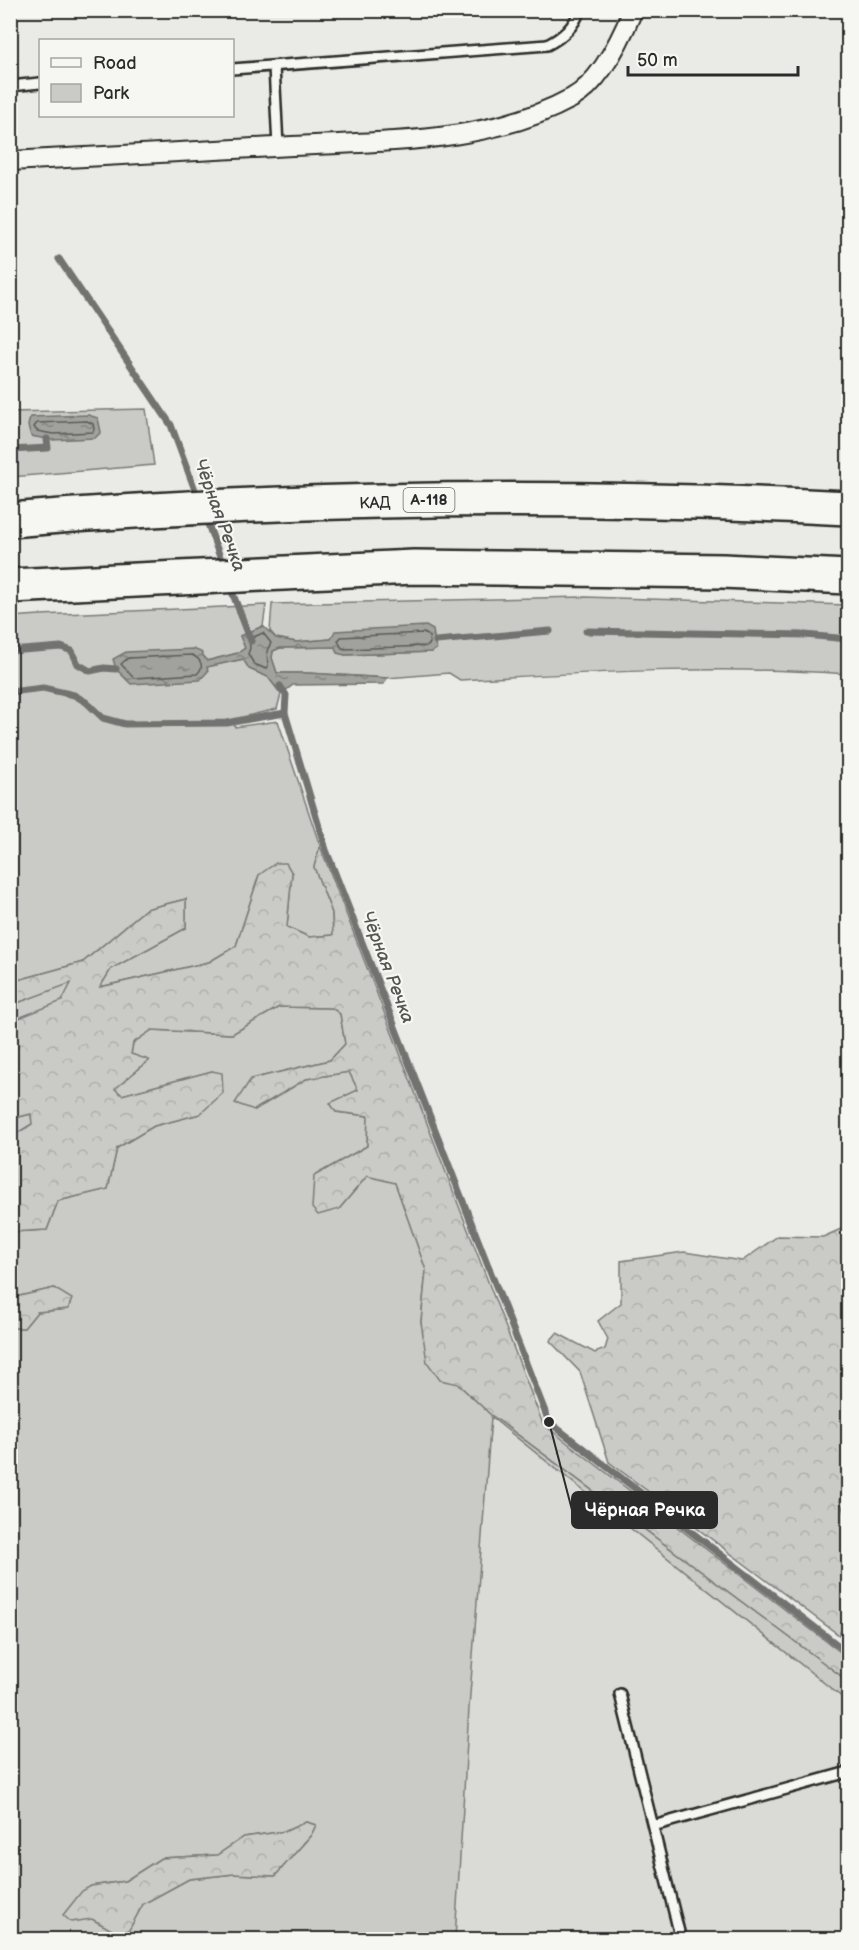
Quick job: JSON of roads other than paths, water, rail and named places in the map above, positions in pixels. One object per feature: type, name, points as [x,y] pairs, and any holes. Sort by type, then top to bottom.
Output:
[{"type":"highway","name":"КАД","points":[[10,520],[117,512],[414,500],[718,501],[849,508]]},
{"type":"highway","points":[[10,586],[414,567],[723,571],[849,577]]},
{"type":"street","points":[[10,161],[397,140],[484,131],[524,120],[574,98],[598,74],[618,44],[633,10]]},
{"type":"lane","points":[[234,69],[547,45],[562,38],[572,26],[580,10]]},
{"type":"lane","points":[[274,66],[278,147]]},
{"type":"lane","points":[[10,86],[39,83]]},
{"type":"lane","points":[[620,1694],[681,1940]]},
{"type":"lane","points":[[653,1826],[849,1772]]},
{"type":"water","points":[[88,415],[98,418],[101,432],[95,438],[52,440],[31,436],[28,426],[30,417]]},
{"type":"water","points":[[263,626],[276,638],[296,642],[331,639],[335,631],[426,626],[433,630],[436,649],[432,652],[345,655],[337,653],[335,647],[280,648],[273,651],[272,658],[277,673],[387,678],[384,684],[293,685],[281,694],[268,677],[249,669],[243,659],[207,667],[208,671],[200,680],[131,684],[116,669],[113,659],[126,652],[193,649],[201,652],[207,661],[238,653],[245,648],[240,636]]},
{"type":"waterway","name":"Чёрная Речка","points":[[59,259],[171,425],[198,498]]},
{"type":"waterway","points":[[10,450],[48,448],[47,439]]},
{"type":"waterway","name":"Чёрная Речка","points":[[205,516],[224,568]]},
{"type":"waterway","name":"Чёрная Речка","points":[[229,584],[251,641]]},
{"type":"waterway","points":[[436,641],[550,631]]},
{"type":"waterway","points":[[586,631],[805,635],[848,639]]},
{"type":"waterway","points":[[10,651],[61,647],[72,651],[78,664],[90,671],[104,668],[116,669]]},
{"type":"waterway","name":"Чёрная Речка","points":[[280,686],[286,695],[285,713],[326,850],[549,1422],[848,1653]]},
{"type":"waterway","points":[[10,692],[43,688],[74,695],[86,702],[103,718],[125,724],[227,723],[285,713]]},
{"type":"place","name":"Чёрная Речка","points":[[549,1422]]}]
